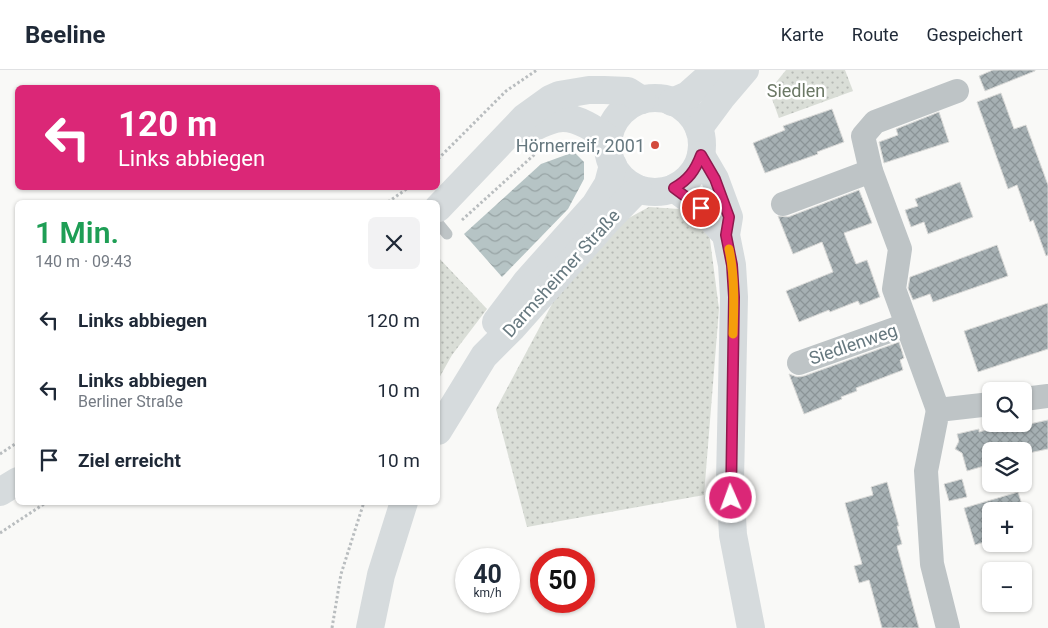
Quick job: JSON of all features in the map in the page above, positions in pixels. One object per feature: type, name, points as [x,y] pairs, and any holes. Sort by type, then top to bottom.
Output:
[{"type":"street","points":[[672,102],[688,95],[716,70]]},
{"type":"street","points":[[699,128],[745,70]]},
{"type":"street","points":[[440,206],[525,117],[550,99],[589,90],[604,90],[628,91],[642,100]]},
{"type":"street","name":"Siedlenweg","points":[[938,410],[894,289],[900,250],[871,171],[863,136],[875,122],[958,91]]},
{"type":"street","points":[[504,141],[551,121],[563,118],[579,121],[598,130],[611,152],[623,179],[638,189],[656,192],[674,188],[691,175],[701,155],[702,142],[699,128],[688,112],[672,102],[652,98],[642,100],[628,108],[616,119],[611,128],[611,152]]},
{"type":"street","name":"Darmsheimer Straße","points":[[484,356],[493,326],[527,281],[595,205],[608,184],[611,152]]},
{"type":"street","points":[[701,155],[715,179],[729,217],[726,235],[732,265],[734,297],[730,480],[733,535],[751,628]]},
{"type":"street","points":[[783,204],[871,171]]},
{"type":"street","points":[[674,188],[701,208],[726,235]]},
{"type":"street","name":"Darmsheimer Straße","points":[[440,428],[484,356],[513,327],[638,189]]},
{"type":"street","name":"Siedlenweg","points":[[799,363],[906,324]]},
{"type":"street","points":[[1032,398],[1048,396]]},
{"type":"street","points":[[948,628],[932,564],[926,471],[938,410],[982,405]]},
{"type":"street","points":[[0,492],[15,483]]},
{"type":"street","points":[[370,628],[381,575],[403,505]]},
{"type":"lane","points":[[440,225],[447,234]]},
{"type":"path","points":[[440,157],[506,91],[537,70]]},
{"type":"path","points":[[391,200],[405,190]]},
{"type":"path","points":[[0,454],[15,444]]},
{"type":"path","points":[[0,533],[42,505]]},
{"type":"path","points":[[332,628],[341,574],[363,505]]},
{"type":"green space","name":"Siedlen","points":[[786,70],[845,70],[853,91],[779,118],[769,91]]},
{"type":"green space","points":[[649,207],[679,209],[709,232],[719,309],[704,495],[527,527],[496,409],[560,289],[625,220]]},
{"type":"green space","points":[[440,259],[487,309],[452,355],[440,376]]},
{"type":"water","points":[[574,152],[584,162],[584,179],[568,209],[502,277],[464,234],[541,164]]},
{"type":"building","points":[[993,70],[1035,71],[985,91],[979,76]]},
{"type":"building","points":[[1001,93],[1014,129],[1026,125],[1048,185],[1048,255],[1046,256],[1033,220],[1030,222],[1017,185],[1008,189],[977,102]]},
{"type":"building","points":[[832,109],[844,142],[817,152],[818,154],[765,173],[753,143],[785,130],[783,126]]},
{"type":"building","points":[[939,112],[949,142],[884,163],[879,142],[898,135],[896,129]]},
{"type":"building","points":[[960,182],[973,217],[928,234],[924,222],[911,227],[905,210],[918,206],[915,199]]},
{"type":"building","points":[[859,190],[872,223],[844,233],[856,264],[867,260],[880,297],[860,305],[858,301],[799,322],[786,291],[833,272],[822,242],[793,254],[778,216],[788,217]]},
{"type":"building","points":[[997,245],[1008,276],[933,302],[930,294],[913,300],[908,288],[910,277]]},
{"type":"building","points":[[1048,303],[1048,349],[978,372],[964,331]]},
{"type":"building","points":[[899,342],[904,358],[900,360],[903,370],[856,388],[857,391],[841,397],[842,399],[804,414],[789,374],[797,377],[804,376]]},
{"type":"building","points":[[1048,420],[1048,449],[1032,452],[1032,442],[982,442],[982,467],[967,471],[962,453],[955,449],[959,441],[957,434],[979,429],[979,432],[1032,432],[1032,423]]},
{"type":"building","points":[[962,479],[967,497],[949,501],[944,484]]},
{"type":"building","points":[[887,482],[902,544],[897,546],[919,628],[882,628],[869,580],[859,583],[854,566],[862,564],[845,503],[873,495],[871,487]]},
{"type":"building","points":[[1018,492],[1021,502],[984,502]]},
{"type":"building","points":[[982,503],[982,543],[975,545],[964,508]]},
{"type":"slow traffic","points":[[729,249],[734,297],[733,334]]},
{"type":"place","name":"Hörnerreif, 2001","points":[[655,145]]},
{"type":"route","points":[[701,208],[674,188],[691,175],[701,155],[715,179],[729,217],[726,235],[732,265],[734,297],[731,498]]}]
